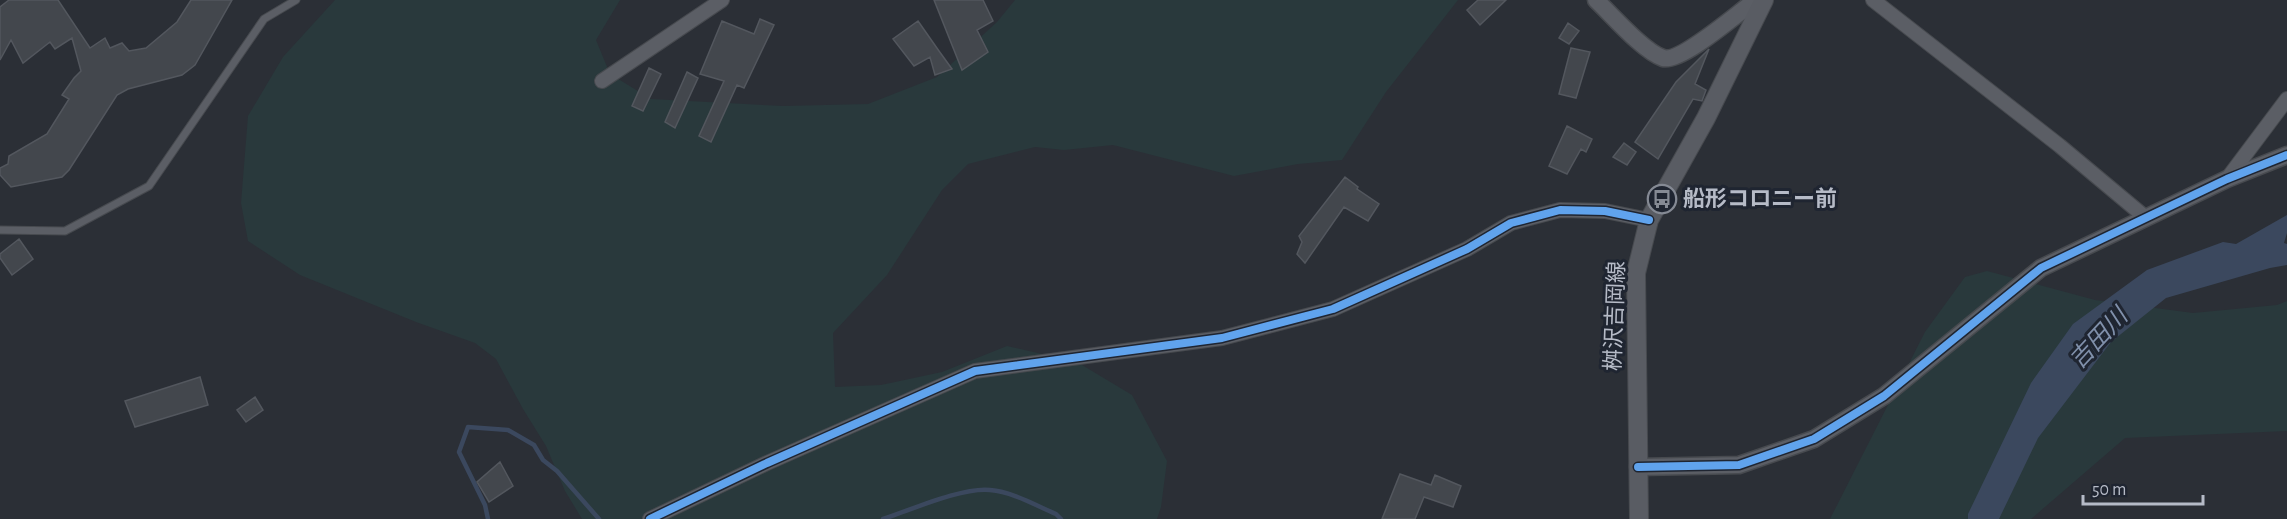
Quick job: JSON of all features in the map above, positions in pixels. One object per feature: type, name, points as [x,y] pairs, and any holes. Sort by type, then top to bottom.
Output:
[{"type":"main road","name":"桝沢吉岡線","points":[[1638,519],[1636,273],[1648,220],[1706,118],[1764,0]]},
{"type":"street","points":[[602,81],[722,0]]},
{"type":"street","points":[[1596,0],[1647,48],[1662,58],[1670,59],[1687,51],[1756,0]]},
{"type":"street","points":[[1873,0],[2060,146],[2145,217]]},
{"type":"street","points":[[2227,179],[2287,99]]},
{"type":"street","points":[[1638,467],[1739,465],[1814,439],[1884,396],[2041,268],[2227,179],[2287,155]]},
{"type":"street","points":[[650,519],[767,463],[975,371],[1222,338],[1334,309],[1467,249],[1511,223],[1560,210],[1605,211],[1648,220]]},
{"type":"lane","points":[[0,230],[65,231],[149,186],[264,19],[296,0]]},
{"type":"shaded area","points":[[335,0],[620,0],[596,40],[610,74],[651,99],[783,106],[868,104],[937,77],[997,22],[1015,0],[1458,0],[1386,92],[1342,160],[1298,164],[1234,176],[1113,145],[1064,150],[1035,147],[968,164],[942,190],[887,275],[833,333],[835,387],[881,385],[942,372],[1007,346],[1077,362],[1132,395],[1167,461],[1161,507],[1157,519],[582,519],[565,491],[546,446],[496,359],[475,343],[300,275],[248,241],[241,203],[248,116],[283,57]]},
{"type":"shaded area","points":[[1987,271],[2095,300],[2193,313],[2277,305],[2287,301],[2287,431],[2125,438],[2031,519],[1830,519],[1925,332],[1965,277]]},
{"type":"water","name":"吉田川","points":[[2287,215],[2287,233],[2284,243],[2287,244],[2287,265],[2166,298],[2111,342],[2038,438],[1999,519],[1968,519],[1968,514],[2031,383],[2073,324],[2147,270],[2223,242],[2236,244]]},
{"type":"building","points":[[9,0],[58,0],[90,48],[105,38],[110,48],[122,43],[129,51],[146,48],[177,22],[191,0],[232,0],[195,65],[182,75],[128,89],[117,95],[69,170],[62,177],[11,187],[0,175],[0,168],[8,164],[9,156],[47,134],[69,99],[62,95],[81,71],[72,38],[55,49],[50,42],[23,63],[11,40],[0,60],[0,7]]},
{"type":"building","points":[[934,0],[983,0],[993,21],[977,30],[988,52],[962,70]]},
{"type":"building","points":[[1478,0],[1506,0],[1480,25],[1467,10]]},
{"type":"building","points":[[760,19],[774,25],[744,88],[737,85],[711,142],[699,136],[724,81],[700,74],[722,21],[754,34]]},
{"type":"building","points":[[918,21],[952,69],[935,75],[930,57],[914,66],[893,39]]},
{"type":"building","points":[[1568,23],[1579,31],[1569,44],[1559,38]]},
{"type":"building","points":[[1571,48],[1590,52],[1576,98],[1559,94]]},
{"type":"building","points":[[1709,49],[1695,84],[1706,90],[1702,101],[1693,99],[1658,159],[1635,142],[1676,82]]},
{"type":"building","points":[[649,68],[661,74],[643,111],[632,106]]},
{"type":"building","points":[[687,72],[698,78],[675,128],[665,122]]},
{"type":"building","points":[[1567,126],[1592,139],[1586,152],[1581,149],[1567,174],[1549,166]]},
{"type":"building","points":[[1624,143],[1636,152],[1627,165],[1613,157]]},
{"type":"building","points":[[1345,177],[1358,187],[1357,189],[1379,204],[1368,221],[1344,207],[1305,263],[1297,254],[1302,242],[1299,236]]},
{"type":"building","points":[[19,239],[33,259],[12,275],[0,258],[0,254]]},
{"type":"building","points":[[200,377],[208,405],[135,427],[125,401]]},
{"type":"building","points":[[255,397],[263,410],[246,422],[237,410]]},
{"type":"building","points":[[500,462],[513,486],[489,502],[477,482]]},
{"type":"building","points":[[1400,474],[1431,485],[1435,475],[1461,486],[1453,507],[1424,497],[1415,519],[1382,519]]},
{"type":"waterway","points":[[488,519],[485,505],[459,452],[468,427],[508,430],[534,445],[543,460],[557,471],[599,519]]},
{"type":"waterway","points":[[883,519],[951,495],[979,490],[1007,493],[1024,499],[1056,514],[1061,519]]},
{"type":"cycle path","points":[[1638,467],[1739,465],[1814,439],[1884,396],[2041,268],[2227,179],[2287,155]]},
{"type":"cycle path","points":[[650,519],[767,463],[975,371],[1222,338],[1333,309],[1467,249],[1511,223],[1560,210],[1605,211],[1649,220]]},
{"type":"place","name":"船形コロニー前","points":[[1662,199]]}]
